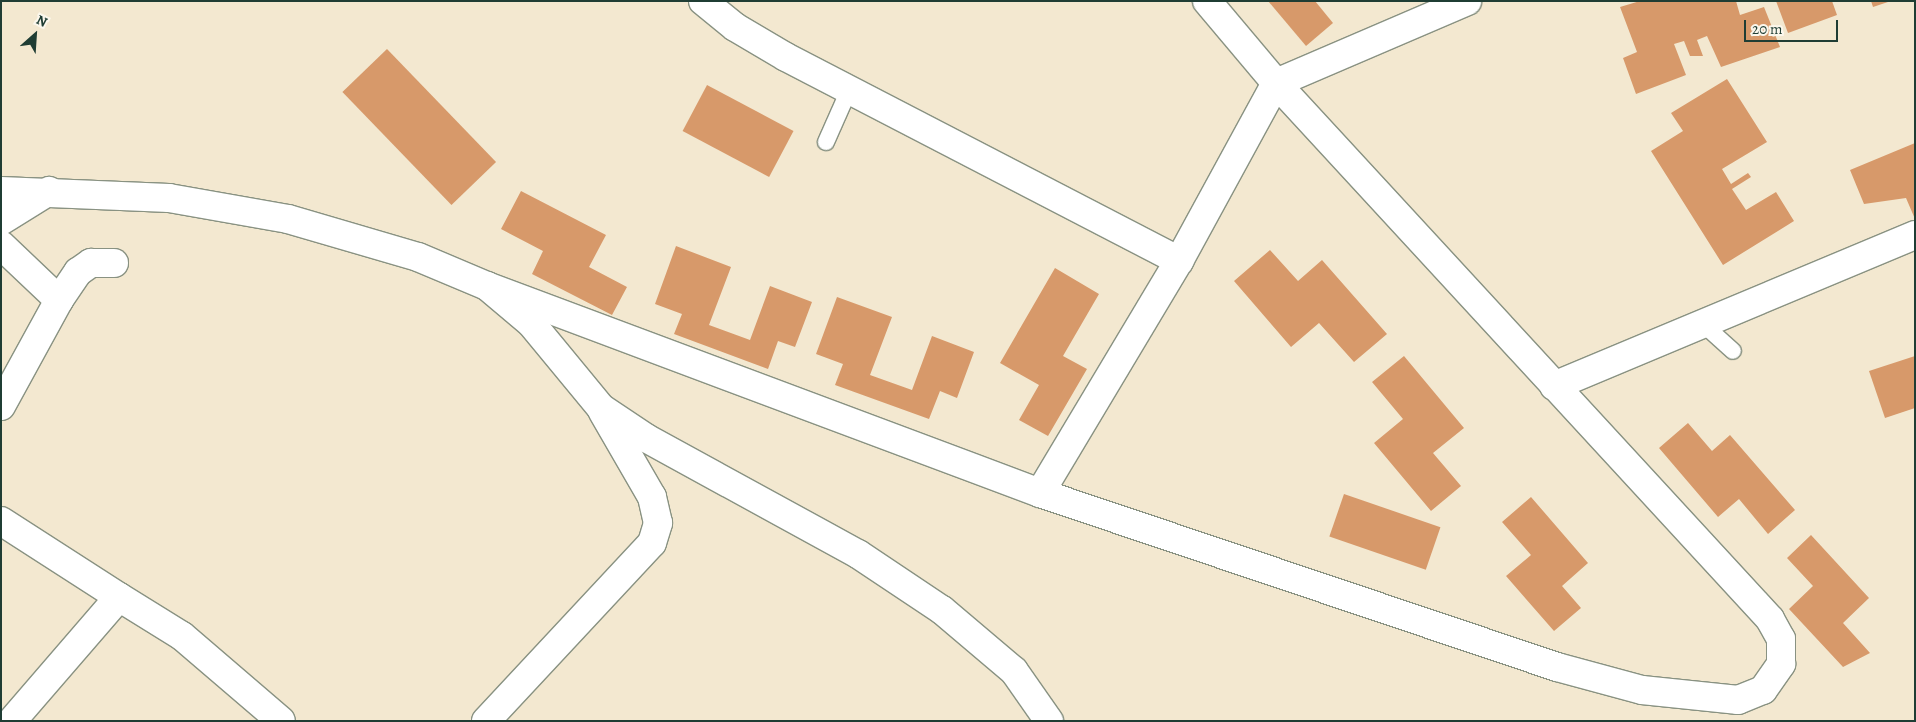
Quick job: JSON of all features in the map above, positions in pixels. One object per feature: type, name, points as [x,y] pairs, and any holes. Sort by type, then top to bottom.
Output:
[{"type":"street","points":[[703,1],[735,28],[849,90],[1179,261]]},
{"type":"street","points":[[1,191],[50,191],[169,198],[288,218],[418,257],[487,286],[1040,493],[1557,667],[1642,690],[1738,700],[1763,690],[1781,664],[1781,638],[1770,619],[1276,83],[1207,1]]},
{"type":"street","points":[[1040,493],[1179,261],[1276,83],[1467,1]]},
{"type":"street","points":[[1,221],[50,191]]},
{"type":"street","points":[[1554,386],[1915,235]]},
{"type":"street","points":[[1,245],[59,300]]},
{"type":"street","points":[[1,406],[59,300],[78,272],[91,263],[114,263]]},
{"type":"street","points":[[486,721],[652,543],[658,522],[652,497],[601,408],[530,323],[487,286]]},
{"type":"street","points":[[601,408],[646,438],[858,554],[942,610],[1014,671],[1049,721]]},
{"type":"street","points":[[1,521],[182,636],[281,721]]},
{"type":"street","points":[[12,721],[119,596]]},
{"type":"lane","points":[[826,142],[849,90]]},
{"type":"lane","points":[[1703,324],[1733,351]]},
{"type":"building","points":[[1268,1],[1315,1],[1333,23],[1306,46]]},
{"type":"building","points":[[1640,1],[1736,1],[1740,15],[1764,7],[1780,47],[1721,67],[1707,36],[1697,40],[1703,56],[1690,56],[1684,41],[1674,44],[1686,75],[1636,94],[1623,58],[1637,52],[1620,7]]},
{"type":"building","points":[[1776,1],[1832,1],[1837,15],[1788,33]]},
{"type":"building","points":[[1871,1],[1888,1],[1888,2],[1873,7]]},
{"type":"building","points":[[387,49],[496,162],[451,205],[342,92]]},
{"type":"building","points":[[1727,79],[1767,142],[1722,169],[1731,184],[1748,173],[1751,177],[1732,189],[1746,210],[1776,192],[1794,221],[1723,265],[1651,151],[1683,131],[1671,113]]},
{"type":"building","points":[[707,85],[794,131],[769,177],[683,131]]},
{"type":"building","points":[[1915,143],[1915,219],[1906,198],[1864,204],[1850,170]]},
{"type":"building","points":[[521,191],[606,235],[589,267],[627,287],[612,315],[532,274],[543,251],[501,229]]},
{"type":"building","points":[[676,246],[731,267],[709,325],[750,340],[770,286],[812,302],[795,347],[778,341],[768,369],[674,334],[682,314],[655,304]]},
{"type":"building","points":[[1270,250],[1298,281],[1322,260],[1387,334],[1354,362],[1319,323],[1291,347],[1234,281]]},
{"type":"building","points":[[1055,268],[1099,294],[1063,356],[1087,369],[1048,436],[1019,420],[1039,385],[1000,363]]},
{"type":"building","points":[[837,297],[892,317],[870,375],[912,390],[932,336],[974,352],[957,398],[940,391],[929,419],[835,385],[843,364],[816,354]]},
{"type":"building","points":[[1404,356],[1464,428],[1433,453],[1461,486],[1431,511],[1374,443],[1403,419],[1372,382]]},
{"type":"building","points":[[1915,356],[1915,408],[1885,418],[1869,371]]},
{"type":"building","points":[[1688,423],[1712,451],[1730,435],[1795,510],[1768,534],[1739,499],[1718,517],[1659,448]]},
{"type":"building","points":[[1344,494],[1440,527],[1426,570],[1329,537]]},
{"type":"building","points":[[1531,497],[1588,563],[1562,586],[1581,608],[1554,631],[1506,576],[1531,555],[1502,522]]},
{"type":"building","points":[[1811,535],[1869,598],[1843,623],[1870,653],[1843,667],[1789,609],[1813,586],[1787,558]]}]
